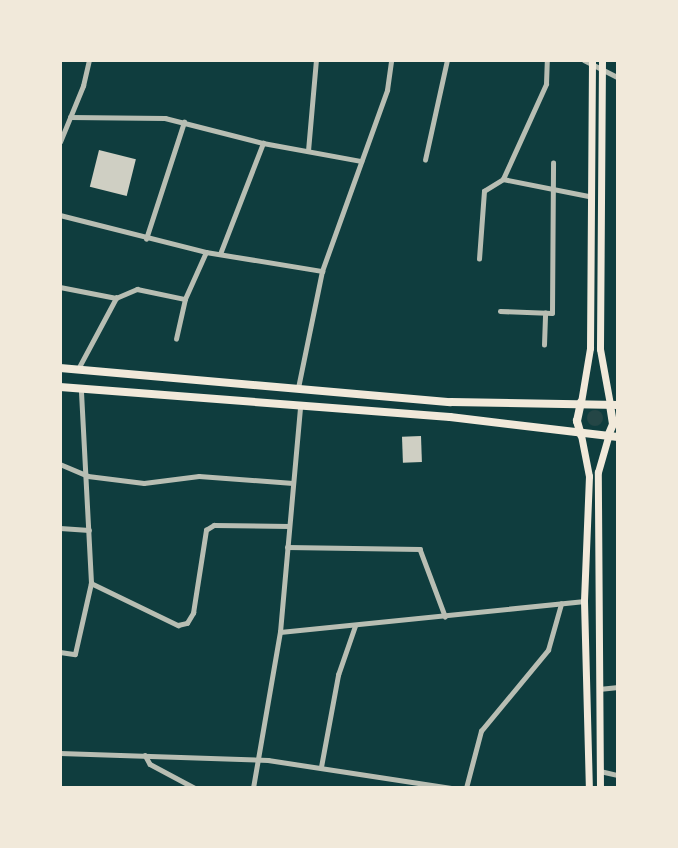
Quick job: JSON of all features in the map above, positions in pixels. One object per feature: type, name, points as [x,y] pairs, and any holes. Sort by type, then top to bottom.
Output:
[{"type":"highway","points":[[60,368],[452,402],[614,404],[613,424],[608,436]]},
{"type":"highway","points":[[60,387],[450,417],[581,435],[618,437]]},
{"type":"highway","points":[[581,402],[577,421],[581,435]]},
{"type":"main road","points":[[581,402],[590,348],[589,61]]},
{"type":"main road","points":[[602,63],[600,349],[614,404]]},
{"type":"main road","points":[[581,435],[589,476],[584,601],[589,788]]},
{"type":"main road","points":[[600,788],[598,472],[608,436]]},
{"type":"street","points":[[60,142],[83,86],[89,60]]},
{"type":"street","points":[[308,151],[316,60]]},
{"type":"street","points":[[298,388],[322,271],[387,90],[391,60]]},
{"type":"street","points":[[425,160],[447,60]]},
{"type":"street","points":[[479,259],[484,191],[503,178],[546,84],[547,60]]},
{"type":"street","points":[[589,61],[602,63],[618,77]]},
{"type":"street","points":[[70,117],[165,118],[263,143],[361,161]]},
{"type":"street","points":[[146,238],[184,122]]},
{"type":"street","points":[[220,254],[263,143]]},
{"type":"street","points":[[500,311],[552,313],[553,163]]},
{"type":"street","points":[[503,178],[589,196]]},
{"type":"street","points":[[60,215],[206,252],[322,271]]},
{"type":"street","points":[[176,339],[184,299],[206,252]]},
{"type":"street","points":[[60,287],[116,298],[137,289],[184,299]]},
{"type":"street","points":[[78,369],[116,298]]},
{"type":"street","points":[[544,345],[545,313]]},
{"type":"street","points":[[60,652],[75,654],[91,583],[88,476],[81,389]]},
{"type":"street","points":[[253,788],[280,632],[300,406]]},
{"type":"street","points":[[60,464],[88,476],[144,483],[199,476],[293,483]]},
{"type":"street","points":[[91,583],[178,625],[187,623],[193,613],[206,530],[214,525],[289,526]]},
{"type":"street","points":[[60,528],[89,530]]},
{"type":"street","points":[[287,547],[420,549],[445,616]]},
{"type":"street","points":[[280,632],[584,601]]},
{"type":"street","points":[[466,788],[481,731],[548,650],[561,604]]},
{"type":"street","points":[[321,766],[338,675],[355,626]]},
{"type":"street","points":[[599,689],[618,687]]},
{"type":"street","points":[[60,753],[145,755],[321,766],[451,788]]},
{"type":"street","points":[[145,755],[150,764],[195,788]]},
{"type":"street","points":[[600,771],[618,775]]},
{"type":"shaded area","points":[[592,410],[598,410],[603,418],[601,424],[592,426],[587,421],[587,415]]},
{"type":"building","points":[[99,150],[136,159],[127,196],[90,187]]},
{"type":"building","points":[[421,436],[422,462],[403,463],[402,437]]}]
